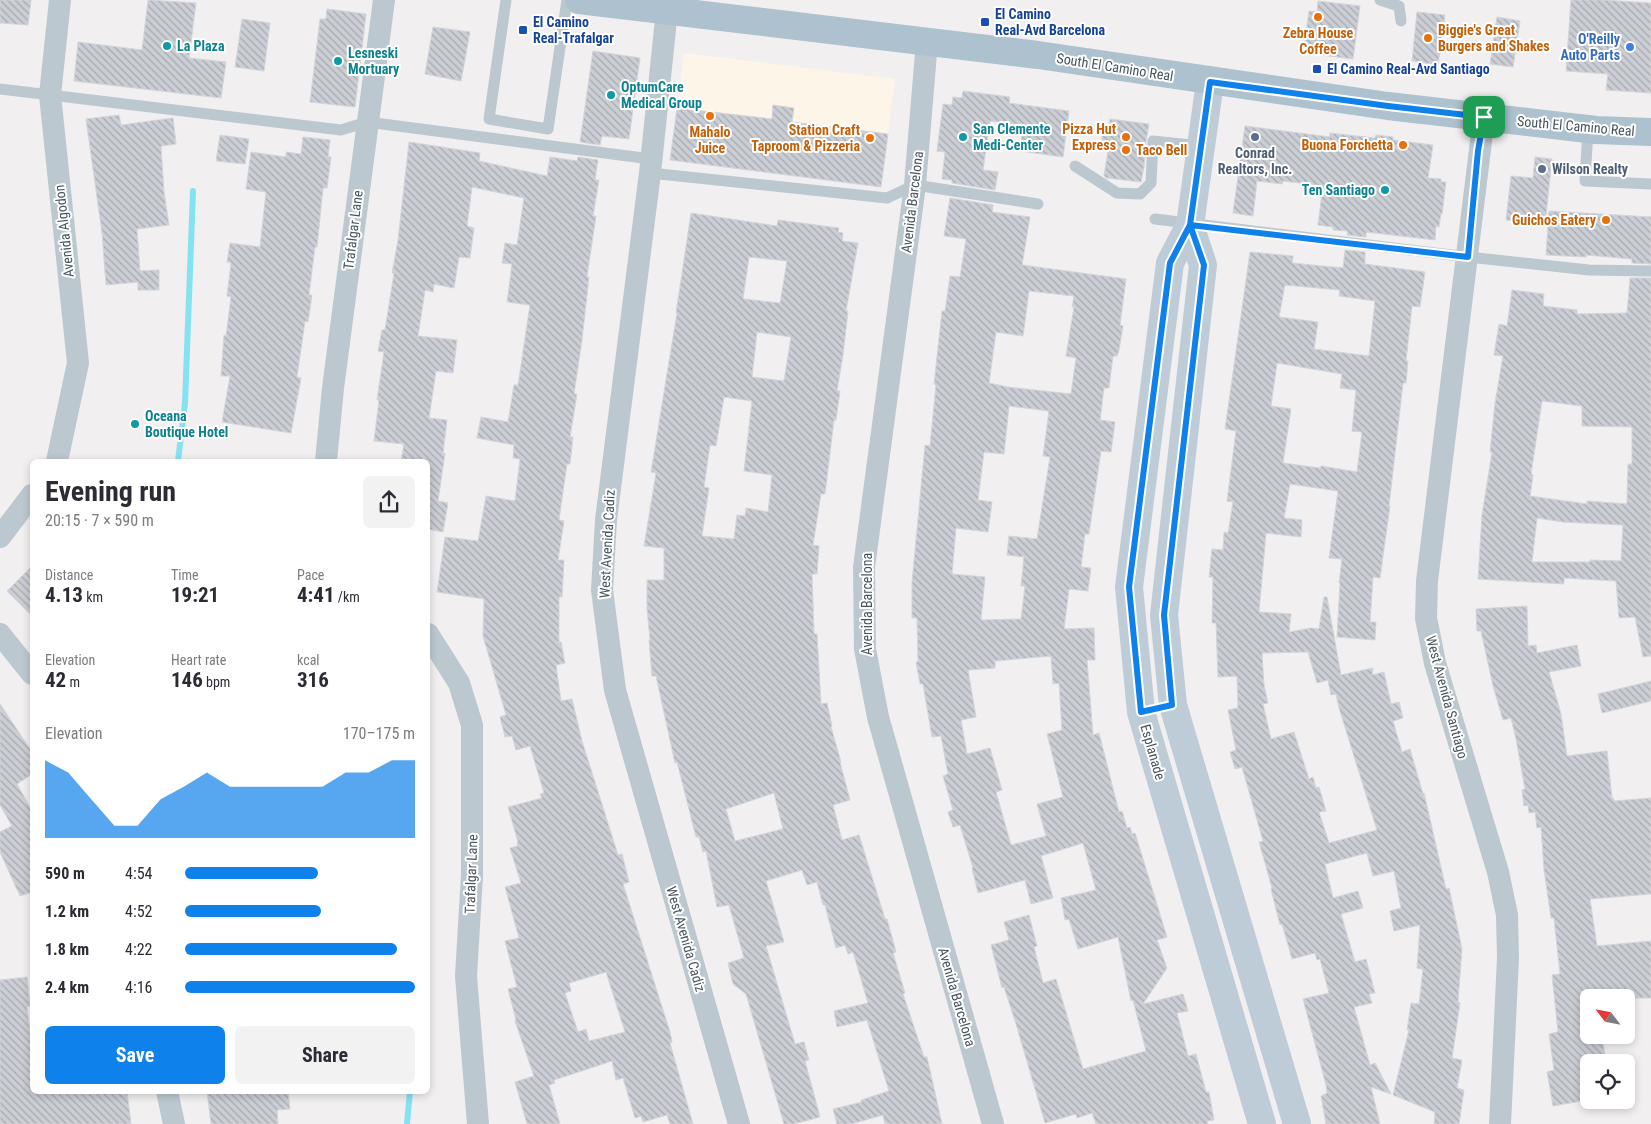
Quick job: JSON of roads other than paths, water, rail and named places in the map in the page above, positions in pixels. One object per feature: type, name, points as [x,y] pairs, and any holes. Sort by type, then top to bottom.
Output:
[{"type":"main road","name":"South El Camino Real","points":[[579,0],[679,8],[1088,62],[1210,82],[1388,106],[1588,129],[1651,132]]},
{"type":"street","name":"Avenida Algodon","points":[[57,459],[78,363],[50,95],[60,0]]},
{"type":"street","name":"Trafalgar Lane","points":[[326,459],[333,388],[384,0]]},
{"type":"street","name":"West Avenida Cadiz","points":[[679,8],[650,166],[606,520],[602,590],[615,690],[739,1124]]},
{"type":"street","name":"Avenida Barcelona","points":[[927,41],[915,186],[864,567],[865,649],[878,717],[992,1124]]},
{"type":"street","name":"Esplanade","points":[[1210,82],[1190,225],[1170,263],[1129,587],[1141,712],[1258,1112]]},
{"type":"street","name":"West Avenida Santiago","points":[[1484,117],[1478,151],[1468,257],[1427,581],[1426,618],[1435,663],[1498,872],[1507,915],[1508,958],[1500,1124]]},
{"type":"street","name":"Esplanade","points":[[1190,225],[1204,265],[1164,615],[1172,705],[1297,1124]]},
{"type":"street","points":[[0,537],[30,497]]},
{"type":"street","points":[[0,634],[30,672]]},
{"type":"street","name":"Trafalgar Lane","points":[[430,637],[459,683],[472,726],[472,875],[466,976],[478,1124]]},
{"type":"street","points":[[1141,712],[1172,705]]},
{"type":"street","points":[[1258,1112],[1287,1090]]},
{"type":"street","points":[[168,1094],[174,1124]]},
{"type":"lane","points":[[506,0],[489,119],[548,129],[567,0]]},
{"type":"lane","points":[[1380,0],[1399,6],[1401,21]]},
{"type":"lane","points":[[0,89],[341,130],[367,122],[650,166],[887,198],[915,186],[1038,204]]},
{"type":"lane","points":[[1588,129],[1585,181],[1651,184]]},
{"type":"lane","points":[[1075,166],[1117,193],[1140,194],[1151,183],[1154,141],[1201,146]]},
{"type":"lane","points":[[1155,219],[1190,225],[1589,270],[1651,271]]},
{"type":"waterway","points":[[178,459],[185,403],[193,191]]},
{"type":"waterway","points":[[407,1124],[410,1094]]},
{"type":"place","name":"Zebra House Coffee","points":[[1318,17]]},
{"type":"place","name":"El Camino Real-Avd Barcelona","points":[[985,22]]},
{"type":"place","name":"El Camino Real-Trafalgar","points":[[523,30]]},
{"type":"place","name":"Biggie's Great Burgers and Shakes","points":[[1428,38]]},
{"type":"place","name":"La Plaza","points":[[167,46]]},
{"type":"place","name":"O'Reilly Auto Parts","points":[[1630,47]]},
{"type":"place","name":"Lesneski Mortuary","points":[[338,61]]},
{"type":"place","name":"El Camino Real-Avd Santiago","points":[[1317,69]]},
{"type":"place","name":"OptumCare Medical Group","points":[[611,95]]},
{"type":"place","name":"Mahalo Juice","points":[[710,116]]},
{"type":"place","name":"San Clemente Medi-Center","points":[[963,137]]},
{"type":"place","name":"Pizza Hut Express","points":[[1126,137]]},
{"type":"place","name":"Conrad Realtors, Inc.","points":[[1255,137]]},
{"type":"place","name":"Station Craft Taproom & Pizzeria","points":[[870,138]]},
{"type":"place","name":"Buona Forchetta","points":[[1403,145]]},
{"type":"place","name":"Taco Bell","points":[[1126,150]]},
{"type":"place","name":"Wilson Realty","points":[[1542,169]]},
{"type":"place","name":"Ten Santiago","points":[[1385,190]]},
{"type":"place","name":"Guichos Eatery","points":[[1606,220]]},
{"type":"place","name":"Oceana Boutique Hotel","points":[[135,424]]}]
